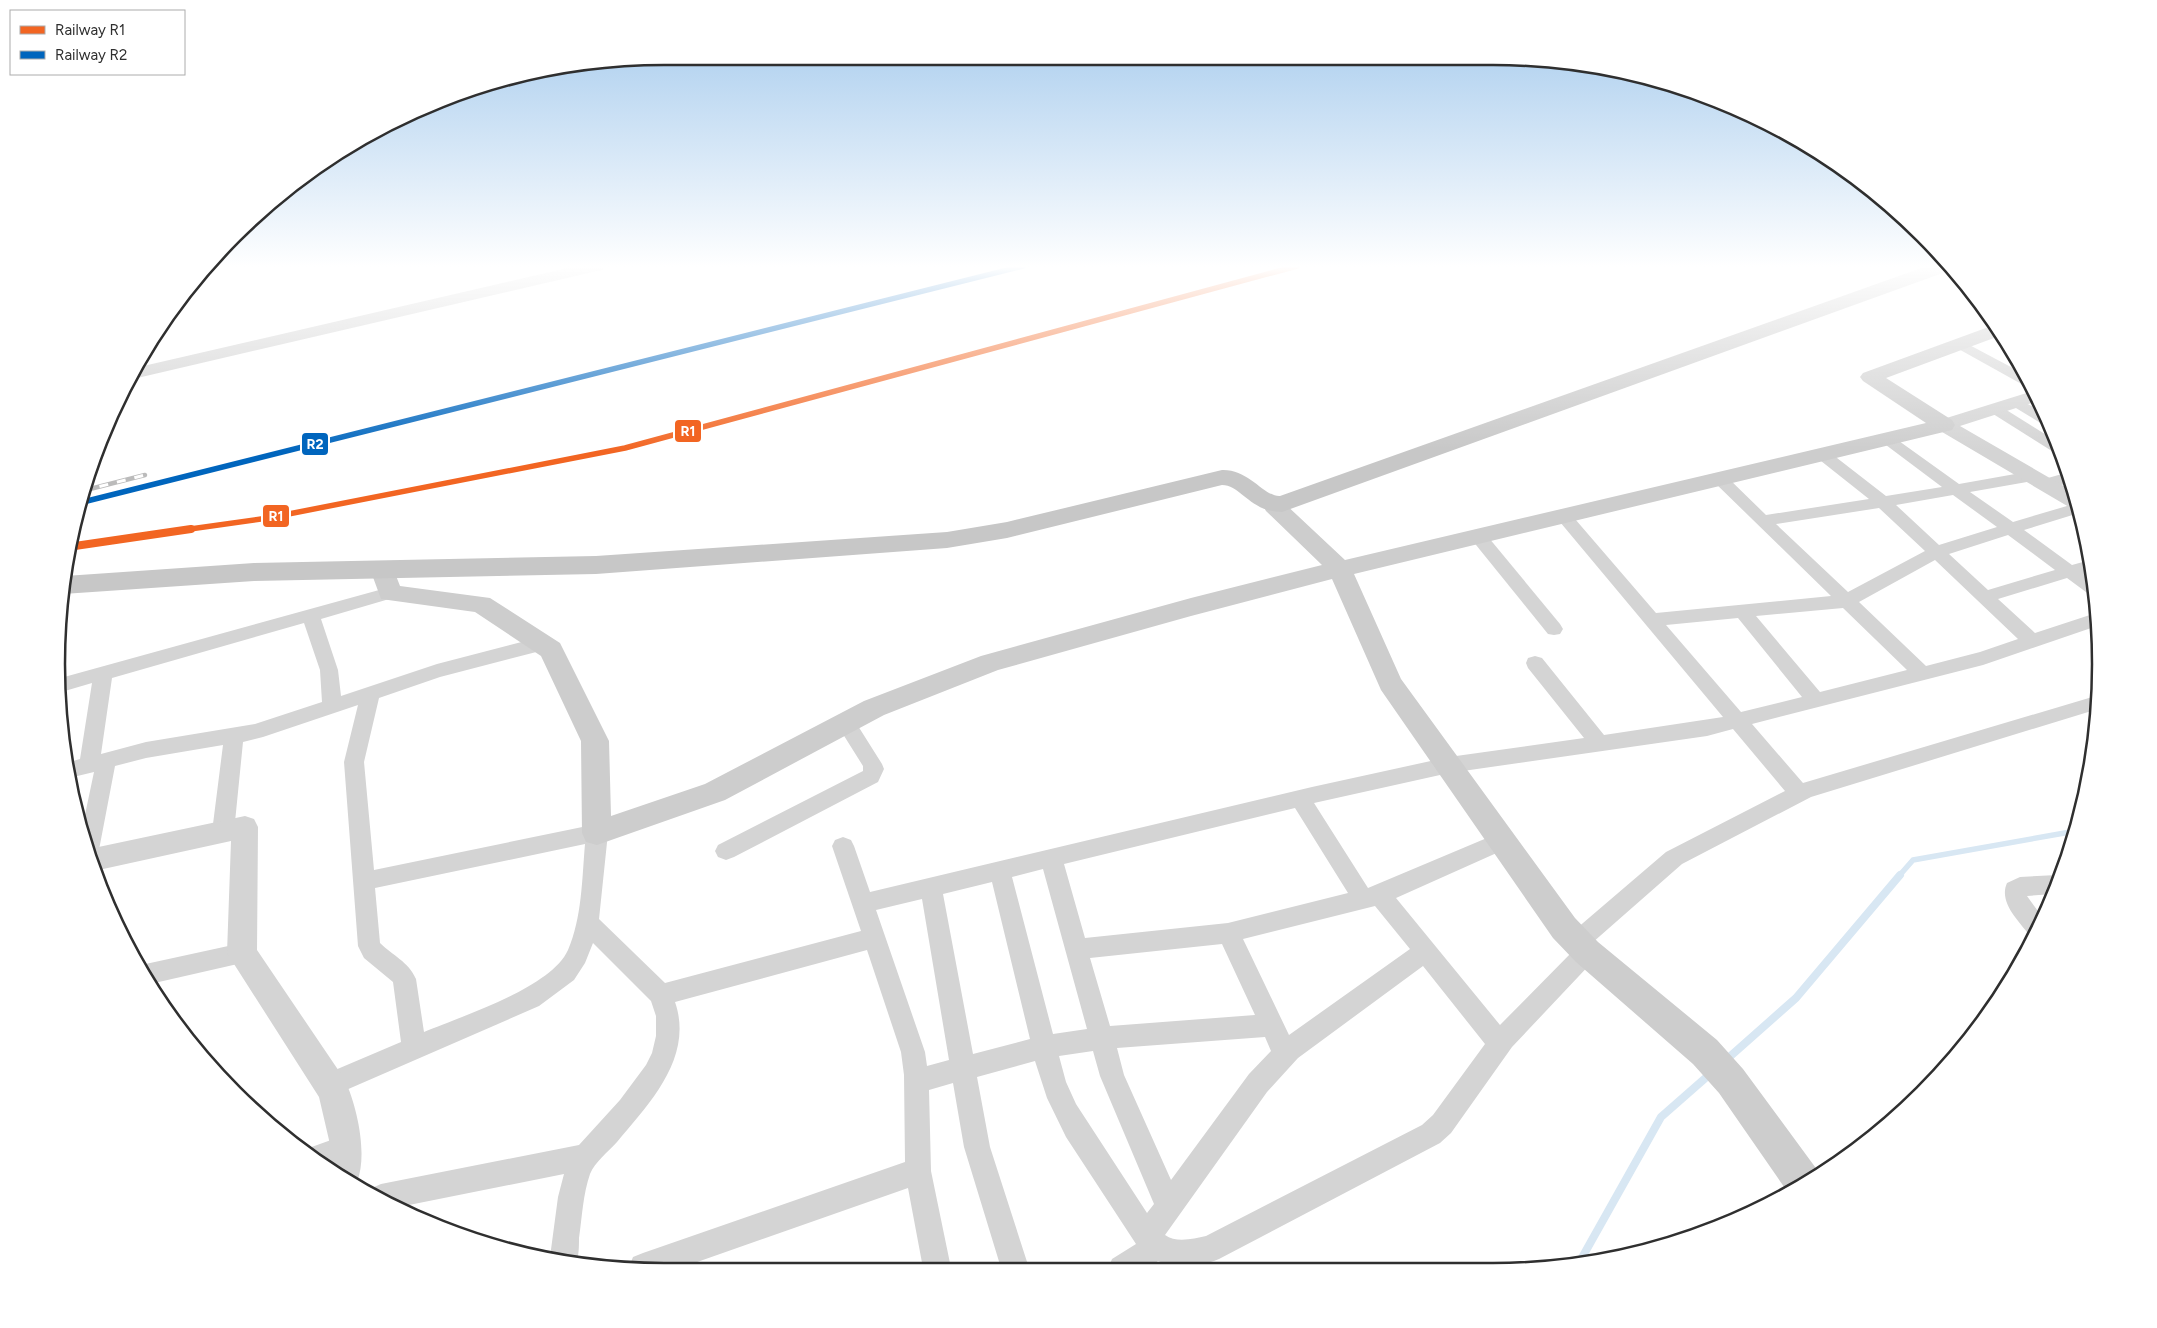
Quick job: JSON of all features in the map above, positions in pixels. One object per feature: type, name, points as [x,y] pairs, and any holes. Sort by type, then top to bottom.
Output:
[{"type":"main road","points":[[141,373],[332,328]]},
{"type":"main road","points":[[1274,506],[1771,328]]},
{"type":"main road","points":[[1944,425],[1870,377],[1992,332]]},
{"type":"main road","points":[[382,569],[390,593],[481,604],[551,650],[595,741],[597,833],[715,792],[874,708],[990,663],[1191,607],[1340,569],[1944,425]]},
{"type":"main road","points":[[70,585],[254,572],[596,565],[947,540],[1006,530],[1214,478],[1230,477],[1239,481],[1267,503],[1274,506],[1340,569],[1390,683],[1564,928],[1582,947],[1705,1052],[1731,1080],[1800,1178]]},
{"type":"street","points":[[1960,344],[2018,376]]},
{"type":"street","points":[[1944,425],[2029,398]]},
{"type":"street","points":[[2016,402],[2037,415]]},
{"type":"street","points":[[1995,409],[2049,443]]},
{"type":"street","points":[[1944,425],[2068,497]]},
{"type":"street","points":[[1887,439],[2087,584]]},
{"type":"street","points":[[1822,454],[1883,502],[2032,641]]},
{"type":"street","points":[[1762,521],[1958,490],[2062,478]]},
{"type":"street","points":[[1719,479],[1922,673]]},
{"type":"street","points":[[1650,620],[1846,601],[1936,552],[2072,510]]},
{"type":"street","points":[[1563,516],[1735,721],[1800,794]]},
{"type":"street","points":[[1478,536],[1554,629]]},
{"type":"street","points":[[1984,597],[2084,567]]},
{"type":"street","points":[[66,684],[390,593]]},
{"type":"street","points":[[1742,611],[1816,700]]},
{"type":"street","points":[[311,616],[329,670],[332,707]]},
{"type":"street","points":[[862,904],[1300,798],[1449,765],[1707,728],[1983,658],[2091,621]]},
{"type":"street","points":[[75,768],[146,750],[256,732],[437,671],[541,644]]},
{"type":"street","points":[[1535,663],[1600,744]]},
{"type":"street","points":[[90,835],[103,674]]},
{"type":"street","points":[[370,694],[354,762],[369,946],[372,952],[401,972],[404,979],[414,1048]]},
{"type":"street","points":[[1000,871],[1056,1089],[1074,1127],[1153,1241],[1173,1252],[1192,1253],[1209,1249],[1431,1134],[1442,1124],[1500,1044],[1582,947],[1674,858],[1800,794],[1822,785],[2091,704]]},
{"type":"street","points":[[726,851],[871,776],[874,772],[872,764],[846,723]]},
{"type":"street","points":[[223,832],[234,736]]},
{"type":"street","points":[[1300,798],[1371,897],[1425,951],[1500,1044]]},
{"type":"street","points":[[98,859],[246,828],[242,953],[334,1091],[345,1140],[344,1161],[327,1159]]},
{"type":"street","points":[[330,1085],[531,998],[554,984],[570,968],[581,949],[587,922],[597,833],[364,881]]},
{"type":"street","points":[[1076,949],[1228,933],[1371,897],[1502,841]]},
{"type":"street","points":[[842,846],[913,1052],[916,1081],[918,1171],[936,1263]]},
{"type":"street","points":[[1051,858],[1117,1089],[1170,1206]]},
{"type":"street","points":[[2033,922],[2017,902],[2014,895],[2015,890],[2020,887],[2049,885]]},
{"type":"street","points":[[931,888],[980,1162],[1013,1263]]},
{"type":"street","points":[[564,1254],[578,1171],[586,1157],[655,1076],[668,1040],[669,1022],[667,1007],[661,995],[587,922]]},
{"type":"street","points":[[1228,933],[1285,1054]]},
{"type":"street","points":[[661,995],[874,938]]},
{"type":"street","points":[[1129,1263],[1153,1241],[1170,1206],[1258,1083],[1285,1054],[1425,951]]},
{"type":"street","points":[[151,973],[242,953]]},
{"type":"street","points":[[916,1081],[962,1067],[1045,1048],[1101,1038],[1272,1025]]},
{"type":"street","points":[[388,1196],[586,1157]]},
{"type":"street","points":[[655,1263],[918,1171]]},
{"type":"waterway","points":[[1899,876],[1913,860],[2068,832]]},
{"type":"waterway","points":[[1726,1060],[1796,998],[1900,875]]},
{"type":"waterway","points":[[1583,1256],[1661,1117],[1710,1074]]},
{"type":"railway","points":[[183,530],[268,518],[625,448],[1068,328]]},
{"type":"railway","points":[[91,489],[145,475]]},
{"type":"railway","points":[[77,546],[191,529]]},
{"type":"rail line","name":"R2","points":[[88,501],[776,328]]},
{"type":"rail line","name":"R1","points":[[77,546],[268,518],[625,448],[1068,328]]}]
